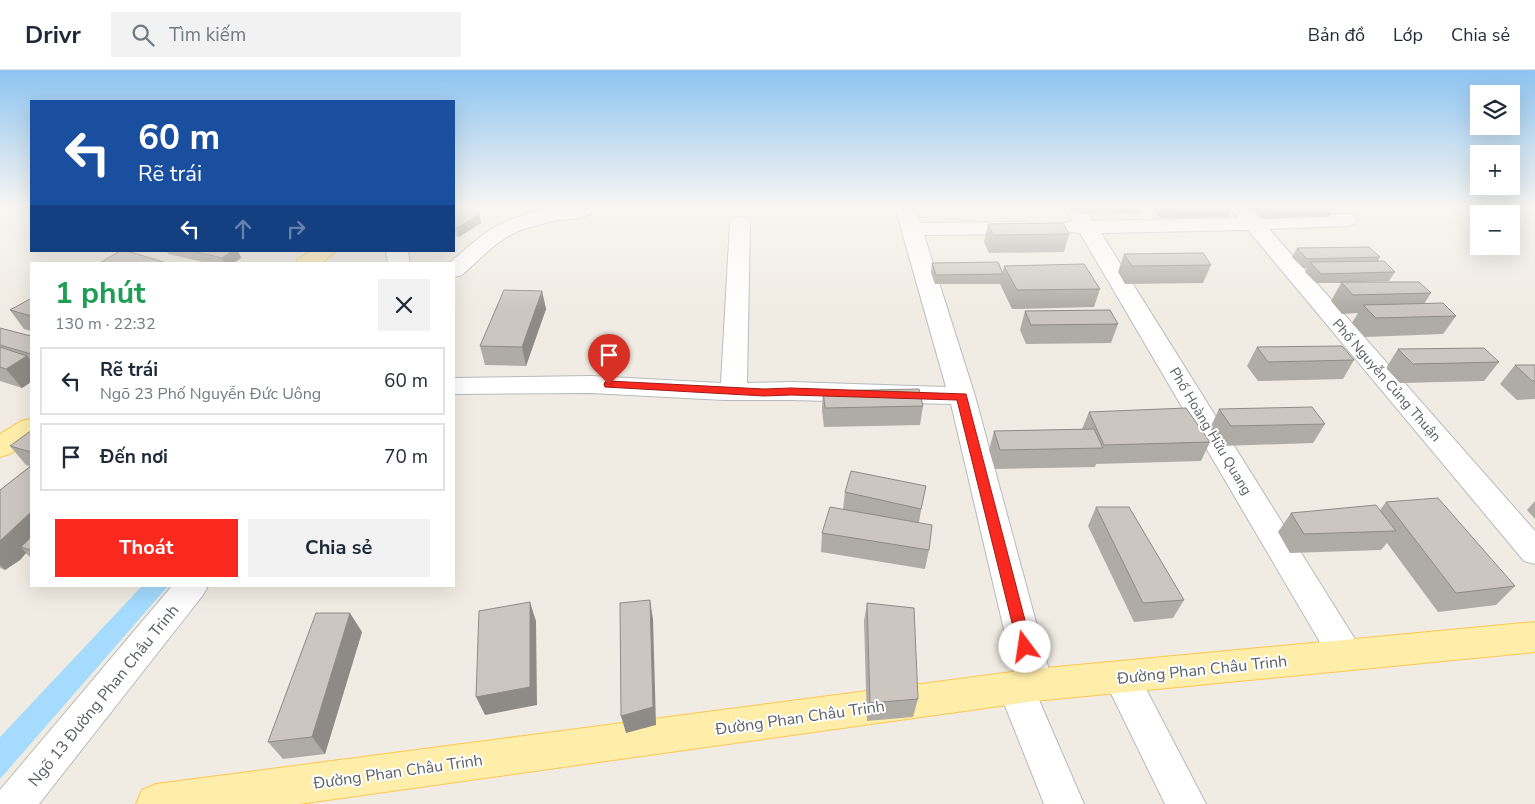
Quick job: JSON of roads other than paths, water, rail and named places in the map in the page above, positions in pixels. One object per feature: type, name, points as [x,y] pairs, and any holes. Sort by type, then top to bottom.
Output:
[{"type":"main road","points":[[309,262],[324,252]]},
{"type":"main road","points":[[0,447],[30,429]]},
{"type":"main road","name":"Đường Phan Châu Trinh","points":[[156,804],[1026,687],[1535,637]]},
{"type":"street","points":[[455,269],[488,241]]},
{"type":"street","points":[[734,391],[739,241]]},
{"type":"street","points":[[915,241],[962,396],[1026,687],[1064,804]]},
{"type":"street","name":"Phố Hoàng Hữu Quang","points":[[1096,241],[1346,655]]},
{"type":"street","name":"Phố Nguyễn Củng Thuận","points":[[1268,241],[1535,552]]},
{"type":"street","points":[[455,386],[609,385],[734,391],[962,396]]},
{"type":"street","name":"Ngõ 13 Đường Phan Châu Trinh","points":[[14,804],[191,587]]},
{"type":"street","points":[[1121,677],[1186,804]]},
{"type":"water","points":[[141,587],[167,587],[0,779],[0,737]]}]
